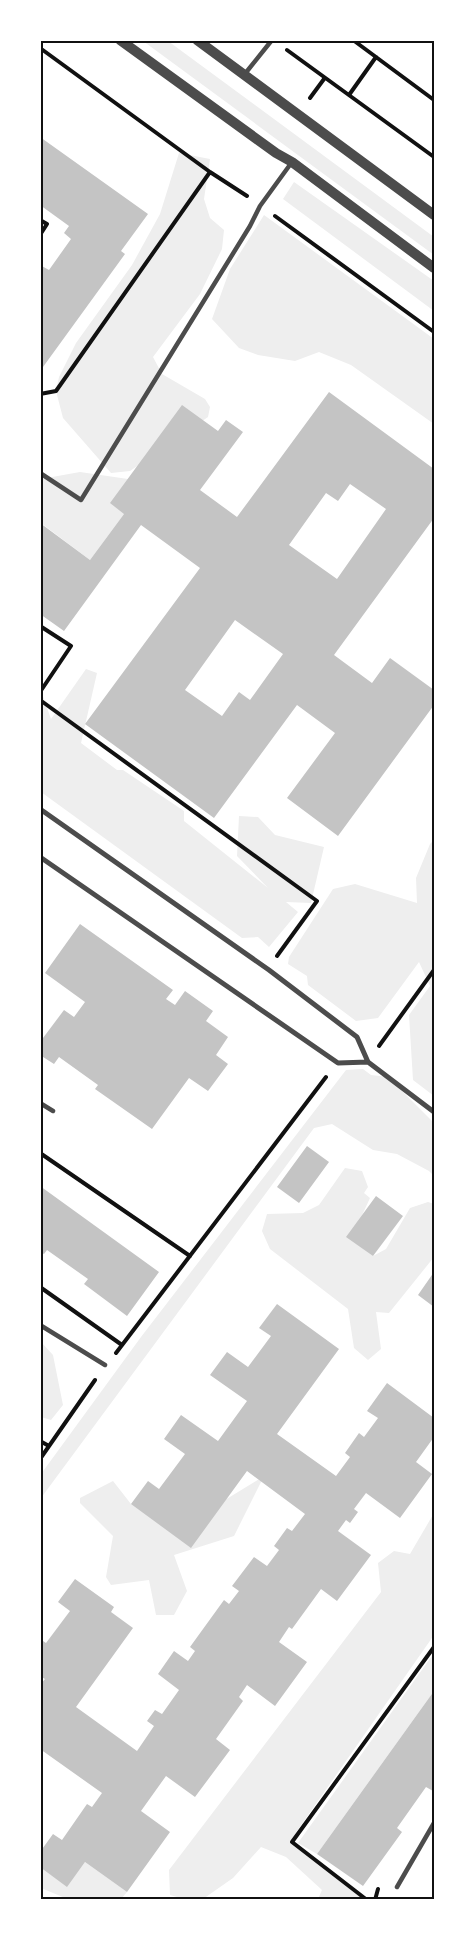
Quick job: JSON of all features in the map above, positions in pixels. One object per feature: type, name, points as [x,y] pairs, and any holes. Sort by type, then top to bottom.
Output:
[{"type":"street","points":[[120,40],[276,153],[292,162],[435,268]]},
{"type":"street","points":[[197,40],[435,215]]},
{"type":"street","points":[[40,809],[269,970],[357,1037],[368,1062],[435,1112]]},
{"type":"street","points":[[40,857],[338,1062],[368,1062]]},
{"type":"lane","points":[[244,75],[272,40]]},
{"type":"lane","points":[[40,473],[81,500],[250,226],[260,206],[292,162]]},
{"type":"lane","points":[[40,1103],[53,1111]]},
{"type":"lane","points":[[40,1324],[105,1365]]},
{"type":"lane","points":[[397,1887],[435,1823]]},
{"type":"path","points":[[353,40],[435,100]]},
{"type":"path","points":[[283,47],[433,156],[435,148]]},
{"type":"path","points":[[40,48],[435,333]]},
{"type":"path","points":[[349,95],[376,57]]},
{"type":"path","points":[[40,394],[56,391],[210,172]]},
{"type":"path","points":[[40,220],[47,224],[40,235]]},
{"type":"path","points":[[40,626],[71,646],[40,692]]},
{"type":"path","points":[[40,700],[317,901],[278,956]]},
{"type":"path","points":[[368,1062],[435,970]]},
{"type":"path","points":[[40,1458],[105,1365],[338,1062]]},
{"type":"path","points":[[40,1153],[190,1256]]},
{"type":"path","points":[[40,1287],[122,1345]]},
{"type":"path","points":[[40,1441],[49,1446]]},
{"type":"path","points":[[367,1899],[292,1842],[435,1647]]},
{"type":"shaded area","points":[[143,41],[168,41],[434,237],[434,255]]},
{"type":"shaded area","points":[[179,153],[210,159],[204,199],[210,218],[224,230],[222,249],[200,294],[153,357],[162,374],[205,399],[210,407],[208,417],[130,471],[111,473],[63,418],[56,391],[59,377],[76,343],[132,265],[160,214]]},
{"type":"shaded area","points":[[294,182],[434,281],[434,311],[283,199]]},
{"type":"shaded area","points":[[264,215],[434,339],[434,424],[351,365],[319,352],[295,361],[258,355],[239,348],[212,319],[230,269]]},
{"type":"shaded area","points":[[80,472],[128,479],[124,514],[90,560],[41,523],[41,479]]},
{"type":"shaded area","points":[[86,669],[97,673],[81,743],[117,770],[123,770],[184,811],[184,821],[268,888],[237,856],[239,816],[258,817],[275,835],[324,847],[311,903],[286,902],[298,912],[269,947],[258,937],[242,938],[41,792],[40,688],[51,719]]},
{"type":"shaded area","points":[[434,840],[434,1096],[413,1080],[409,1015],[430,986],[419,962],[378,1018],[356,1021],[308,985],[307,976],[288,964],[289,957],[333,889],[355,884],[417,903],[416,878],[430,844]]},
{"type":"shaded area","points":[[363,1069],[371,1075],[388,1077],[434,1123],[434,1176],[397,1154],[373,1150],[332,1124],[314,1128],[41,1498],[41,1474],[141,1337],[346,1070]]},
{"type":"shaded area","points":[[345,1168],[362,1171],[368,1187],[364,1193],[370,1198],[351,1239],[373,1256],[386,1249],[410,1208],[428,1202],[434,1204],[434,1257],[389,1313],[376,1312],[381,1349],[368,1360],[354,1348],[348,1309],[270,1249],[262,1231],[267,1214],[303,1213],[319,1205]]},
{"type":"shaded area","points":[[41,1342],[53,1355],[63,1405],[51,1420],[41,1417]]},
{"type":"shaded area","points":[[264,1476],[234,1536],[174,1555],[187,1591],[174,1615],[156,1615],[149,1580],[111,1585],[106,1577],[113,1536],[80,1503],[80,1498],[113,1481],[131,1504],[189,1522]]},
{"type":"shaded area","points":[[434,1513],[434,1635],[297,1831],[291,1843],[355,1891],[362,1899],[318,1899],[322,1890],[286,1857],[261,1847],[233,1878],[203,1899],[184,1899],[170,1895],[169,1870],[381,1592],[378,1563],[394,1551],[410,1554]]},
{"type":"shaded area","points":[[434,1653],[434,1691],[317,1854],[298,1843]]},
{"type":"shaded area","points":[[85,1862],[127,1892],[121,1899],[70,1900],[41,1888],[41,1867],[67,1886]]},
{"type":"building","points":[[40,137],[148,214],[121,251],[125,254],[43,367],[40,365],[40,265],[49,270],[71,239],[64,233],[69,226],[40,205]]},
{"type":"building","points":[[329,392],[434,469],[434,518],[334,655],[372,683],[390,658],[434,690],[434,705],[338,836],[287,798],[335,733],[297,705],[214,818],[85,724],[200,568],[141,525],[64,631],[40,614],[40,523],[90,560],[124,514],[110,503],[182,405],[218,431],[226,420],[243,432],[200,490],[237,517]],"holes":[[[350,484],[386,509],[337,579],[289,545],[326,493],[338,501]],[[235,620],[283,654],[250,700],[239,692],[222,716],[185,690]]]},
{"type":"building","points":[[80,924],[173,990],[166,999],[175,1005],[185,991],[213,1011],[206,1021],[228,1037],[216,1055],[228,1064],[208,1091],[189,1078],[152,1129],[95,1089],[98,1085],[59,1057],[54,1064],[40,1055],[40,1042],[64,1010],[74,1017],[85,1002],[45,973]]},
{"type":"building","points":[[307,1146],[329,1162],[299,1203],[277,1187]]},
{"type":"building","points":[[40,1186],[159,1272],[127,1316],[84,1284],[88,1279],[47,1250],[44,1254],[40,1252]]},
{"type":"building","points":[[376,1196],[403,1216],[373,1256],[346,1237]]},
{"type":"building","points":[[434,1272],[434,1307],[418,1295]]},
{"type":"building","points":[[277,1304],[339,1349],[277,1434],[336,1476],[350,1457],[345,1453],[359,1433],[364,1437],[378,1418],[367,1411],[387,1383],[434,1418],[434,1437],[416,1462],[432,1474],[400,1518],[366,1493],[354,1509],[358,1512],[350,1523],[346,1520],[338,1531],[371,1555],[337,1601],[321,1589],[292,1629],[289,1627],[279,1642],[307,1662],[275,1706],[247,1685],[239,1697],[243,1701],[216,1739],[230,1750],[195,1797],[166,1776],[141,1811],[170,1832],[127,1892],[85,1862],[67,1887],[40,1867],[40,1852],[53,1834],[62,1840],[87,1804],[92,1807],[102,1793],[40,1749],[40,1685],[45,1679],[40,1676],[40,1639],[46,1643],[70,1611],[58,1602],[75,1579],[114,1607],[111,1612],[133,1628],[76,1707],[137,1751],[154,1726],[147,1721],[155,1710],[162,1714],[179,1690],[158,1674],[174,1651],[188,1661],[195,1651],[190,1647],[224,1600],[229,1604],[239,1591],[232,1586],[254,1557],[267,1566],[279,1550],[274,1546],[287,1528],[292,1531],[305,1514],[247,1471],[191,1548],[131,1504],[148,1481],[159,1489],[185,1454],[164,1439],[181,1415],[218,1441],[247,1401],[210,1375],[227,1352],[248,1367],[271,1336],[259,1328]]},
{"type":"building","points":[[434,1691],[433,1791],[426,1787],[397,1828],[402,1832],[363,1886],[317,1854]]}]
